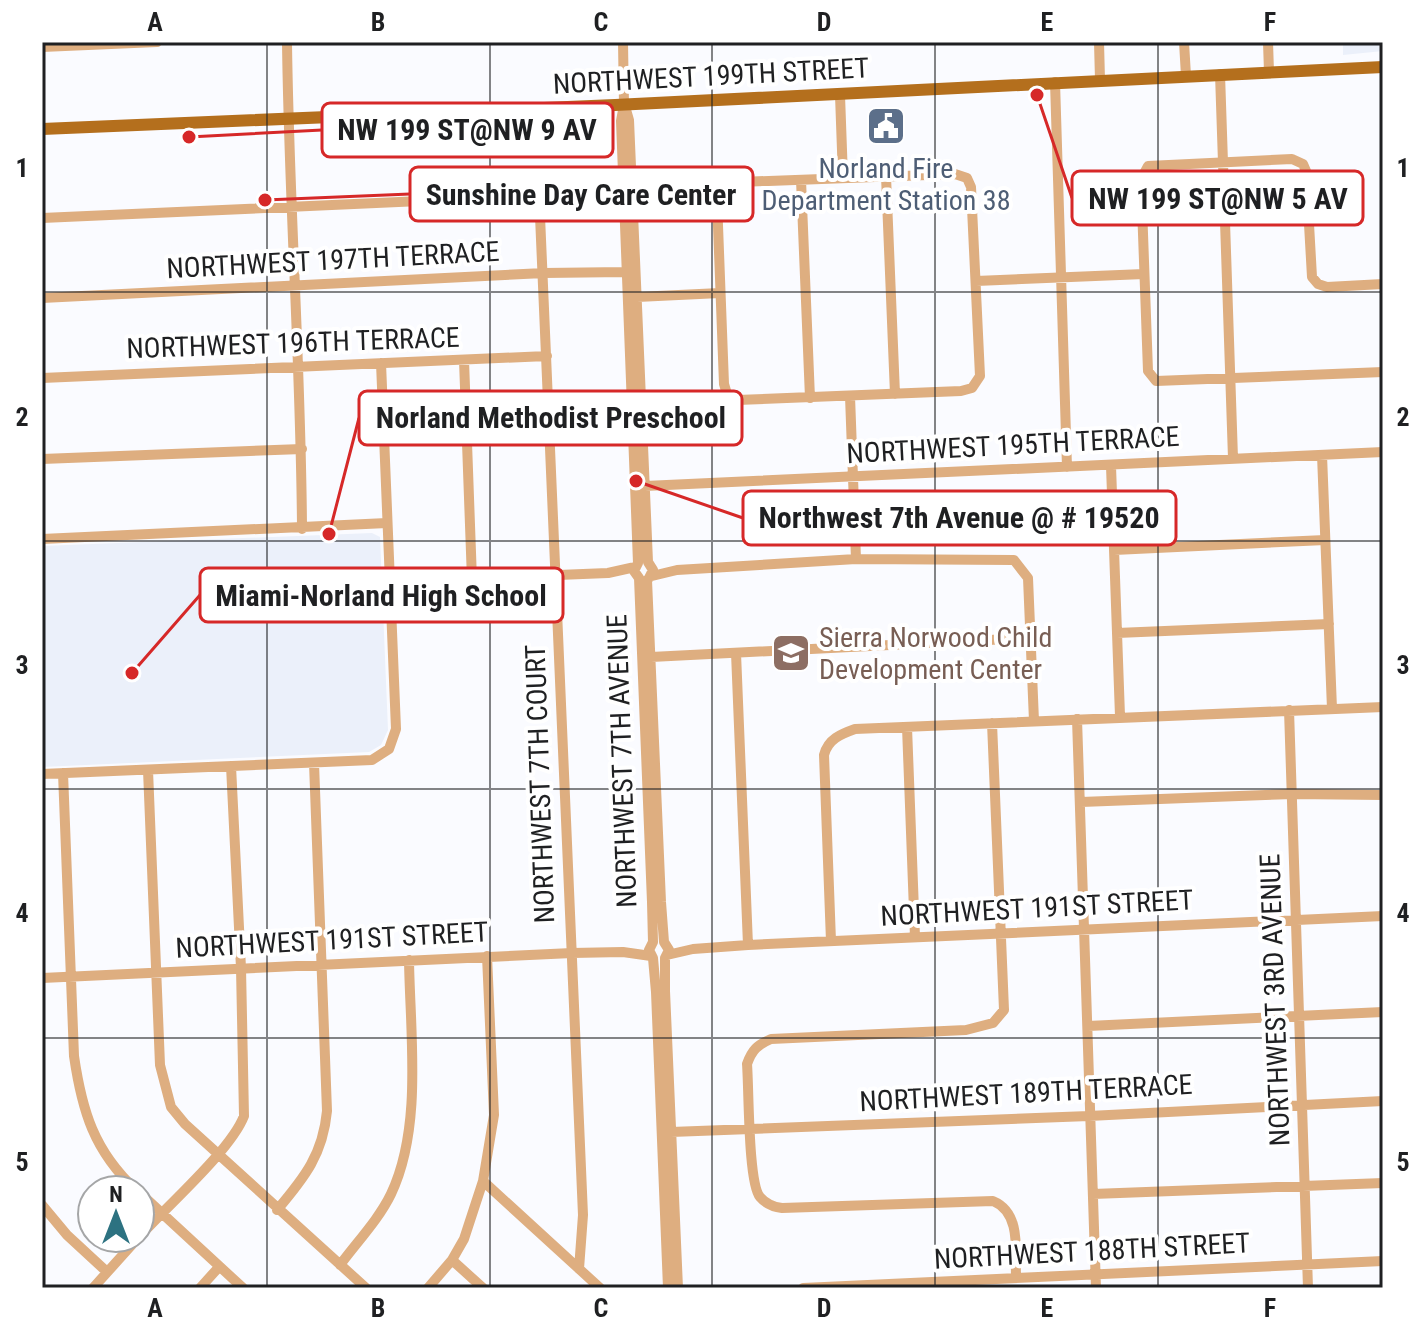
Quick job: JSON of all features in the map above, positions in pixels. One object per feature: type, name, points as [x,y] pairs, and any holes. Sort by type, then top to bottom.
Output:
[{"type":"main road","name":"NORTHWEST 199TH STREET","points":[[42,129],[624,105],[1383,67]]},
{"type":"street","points":[[42,47],[157,42]]},
{"type":"street","points":[[287,42],[302,449],[302,529]]},
{"type":"street","name":"NORTHWEST 7TH AVENUE","points":[[623,42],[624,105],[621,121],[625,272],[651,657],[668,1288]]},
{"type":"street","points":[[1099,42],[1100,80]]},
{"type":"street","points":[[1184,42],[1186,76]]},
{"type":"street","points":[[1268,42],[1269,72]]},
{"type":"street","points":[[1220,74],[1233,458]]},
{"type":"street","points":[[1055,82],[1067,467]]},
{"type":"street","points":[[840,95],[843,178]]},
{"type":"street","name":"NORTHWEST 7TH AVENUE","points":[[624,105],[629,120],[645,486],[644,571],[659,950],[678,1288]]},
{"type":"street","points":[[1383,284],[1327,287],[1318,284],[1312,277],[1306,171],[1303,164],[1292,159],[1148,166],[1141,179],[1148,371],[1156,381],[1383,372]]},
{"type":"street","points":[[955,174],[967,178],[971,187],[980,376],[972,388],[961,391],[737,400],[727,394],[720,293],[717,199],[720,189],[740,182],[886,176],[955,174]]},
{"type":"street","points":[[886,176],[895,394]]},
{"type":"street","points":[[801,180],[810,398]]},
{"type":"street","name":"NORTHWEST 7TH COURT","points":[[291,206],[511,197],[531,204],[540,216],[583,1215],[579,1269]]},
{"type":"street","points":[[42,218],[291,206]]},
{"type":"street","name":"NORTHWEST 197TH TERRACE","points":[[42,298],[544,273],[625,272]]},
{"type":"street","points":[[976,281],[1144,274]]},
{"type":"street","points":[[637,297],[720,293]]},
{"type":"street","name":"NORTHWEST 196TH TERRACE","points":[[42,378],[547,356]]},
{"type":"street","points":[[464,360],[472,580]]},
{"type":"street","points":[[42,774],[372,760],[389,749],[396,729],[381,363]]},
{"type":"street","points":[[850,396],[856,559]]},
{"type":"street","points":[[42,459],[302,449]]},
{"type":"street","name":"NORTHWEST 195TH TERRACE","points":[[645,486],[1383,452]]},
{"type":"street","points":[[1322,455],[1332,709]]},
{"type":"street","points":[[1111,466],[1120,716]]},
{"type":"street","points":[[42,539],[387,523]]},
{"type":"street","points":[[1114,550],[1325,540]]},
{"type":"street","points":[[390,583],[856,559],[1014,560],[1028,578],[1034,721]]},
{"type":"street","points":[[1117,633],[1329,624]]},
{"type":"street","points":[[651,657],[1030,638]]},
{"type":"street","points":[[736,653],[748,945]]},
{"type":"street","points":[[831,941],[824,755],[826,747],[838,735],[855,729],[1383,707]]},
{"type":"street","name":"NORTHWEST 3RD AVENUE","points":[[1289,710],[1308,1288]]},
{"type":"street","points":[[1077,719],[1096,1288]]},
{"type":"street","points":[[992,723],[1004,1010],[993,1023],[966,1030],[771,1039],[751,1052],[747,1064],[752,1174],[758,1196],[772,1206],[782,1208],[993,1201],[1007,1209],[1014,1223],[1016,1278]]},
{"type":"street","points":[[907,727],[915,937]]},
{"type":"street","points":[[277,1210],[298,1186],[318,1155],[325,1133],[327,1111],[314,763]]},
{"type":"street","points":[[156,1218],[217,1155],[240,1127],[244,1116],[241,968],[231,766]]},
{"type":"street","points":[[148,770],[160,1065],[171,1107],[217,1155],[366,1288]]},
{"type":"street","points":[[63,773],[74,1056],[80,1097],[90,1129],[119,1174]]},
{"type":"street","points":[[1081,802],[1293,794],[1383,795]]},
{"type":"street","name":"NORTHWEST 191ST STREET","points":[[42,978],[1383,916]]},
{"type":"street","points":[[428,1288],[452,1260],[464,1239],[483,1181],[494,1115],[487,956]]},
{"type":"street","points":[[340,1265],[391,1195],[408,1146],[412,1107],[409,960]]},
{"type":"street","points":[[1088,1026],[1383,1012]]},
{"type":"street","name":"NORTHWEST 189TH TERRACE","points":[[671,1132],[1383,1101]]},
{"type":"street","points":[[483,1181],[600,1288]]},
{"type":"street","points":[[1093,1194],[1383,1183]]},
{"type":"street","points":[[42,1205],[59,1227],[107,1272]]},
{"type":"street","points":[[156,1208],[243,1288]]},
{"type":"street","points":[[93,1288],[123,1254]]},
{"type":"street","points":[[452,1260],[483,1288]]},
{"type":"street","name":"NORTHWEST 188TH STREET","points":[[804,1288],[1383,1261]]},
{"type":"street","points":[[200,1288],[219,1267]]},
{"type":"shaded area","points":[[1343,42],[1383,42],[1383,51],[1343,55]]},
{"type":"shaded area","points":[[372,533],[380,537],[388,730],[381,745],[369,752],[42,767],[42,546]]},
{"type":"place","name":"NW 199 ST@NW 5 AV","points":[[1037,95]]},
{"type":"place","name":"Norland Fire Department Station 38","points":[[886,126]]},
{"type":"place","name":"NW 199 ST@NW 9 AV","points":[[189,137]]},
{"type":"place","name":"Sunshine Day Care Center","points":[[265,200]]},
{"type":"place","name":"Northwest 7th Avenue @ # 19520","points":[[636,481]]},
{"type":"place","name":"Norland Methodist Preschool","points":[[329,534]]},
{"type":"place","name":"Sierra Norwood Child Development Center","points":[[791,653]]},
{"type":"place","name":"Miami-Norland High School","points":[[132,673]]}]
